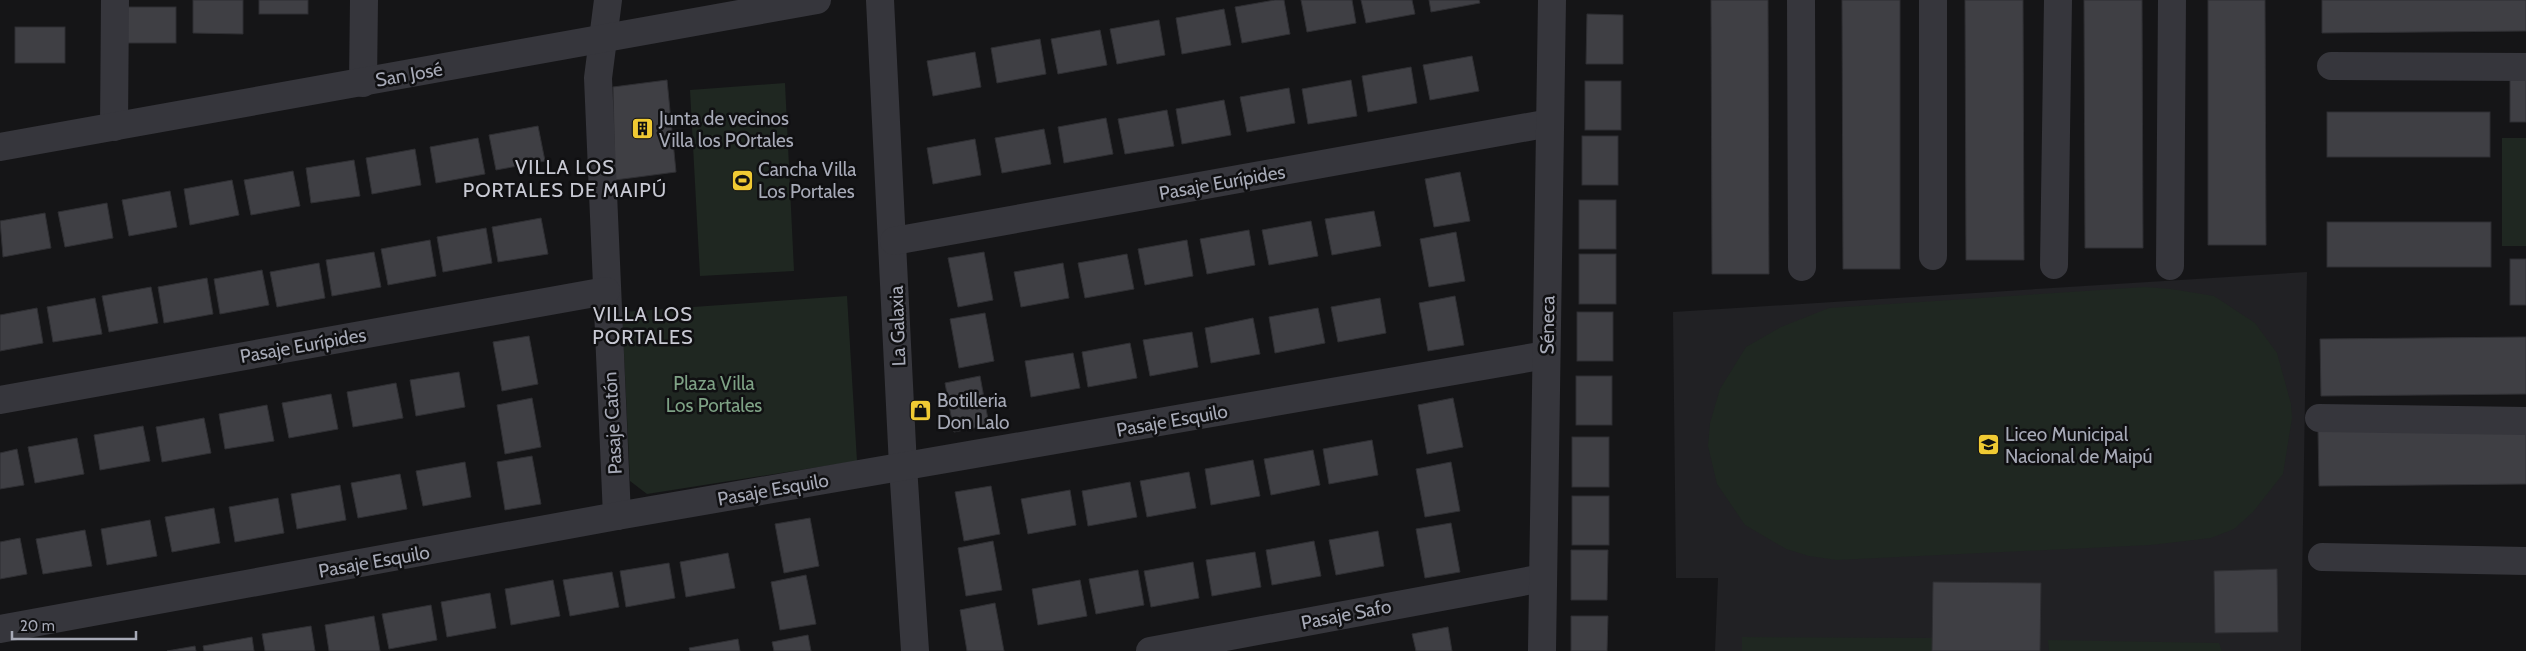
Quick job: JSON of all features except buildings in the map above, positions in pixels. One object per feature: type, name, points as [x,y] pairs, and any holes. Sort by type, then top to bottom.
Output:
[{"type":"street","points":[[114,127],[115,0]]},
{"type":"street","points":[[363,83],[364,0]]},
{"type":"street","name":"Pasaje Catón","points":[[608,0],[598,78],[617,516]]},
{"type":"street","name":"San José","points":[[0,147],[817,0]]},
{"type":"street","name":"La Galaxia","points":[[880,0],[894,241],[903,466],[915,651]]},
{"type":"street","name":"Séneca","points":[[1542,651],[1552,0]]},
{"type":"street","points":[[1801,0],[1802,267]]},
{"type":"street","points":[[1933,0],[1933,256]]},
{"type":"street","points":[[2054,265],[2058,0]]},
{"type":"street","points":[[2170,266],[2172,0]]},
{"type":"street","points":[[2331,66],[2526,67]]},
{"type":"street","name":"Pasaje Eurípides","points":[[894,241],[1550,123]]},
{"type":"street","name":"Pasaje Eurípides","points":[[0,400],[606,291]]},
{"type":"street","name":"Pasaje Esquilo","points":[[0,630],[617,516],[1546,355]]},
{"type":"street","points":[[2319,418],[2526,421]]},
{"type":"street","points":[[2322,557],[2526,561]]},
{"type":"street","name":"Pasaje Safo","points":[[1150,651],[1543,578]]},
{"type":"shaded area","name":"Liceo Municipal Nacional de Maipú","points":[[2307,272],[2301,651],[1715,651],[1718,578],[1676,578],[1673,312]]},
{"type":"green space","name":"Cancha Villa Los Portales","points":[[785,83],[794,271],[700,276],[690,90]]},
{"type":"green space","points":[[2502,138],[2526,138],[2526,246],[2502,246]]},
{"type":"green space","name":"Liceo Municipal Nacional de Maipú","points":[[2145,287],[2214,296],[2255,323],[2277,353],[2291,404],[2292,418],[2283,474],[2253,512],[2234,529],[2211,538],[2151,545],[1837,560],[1809,556],[1786,549],[1745,525],[1717,484],[1708,446],[1710,423],[1720,389],[1746,347],[1781,327],[1829,308]]},
{"type":"green space","name":"Plaza Villa Los Portales","points":[[847,296],[857,461],[647,494],[630,481],[622,312]]},
{"type":"green space","points":[[1742,637],[1932,638],[1932,651],[1742,651]]},
{"type":"green space","points":[[2048,640],[2219,643],[2222,651],[2049,651]]},
{"type":"place","name":"Junta de vecinos Villa los POrtales","points":[[643,129]]},
{"type":"place","name":"Cancha Villa Los Portales","points":[[742,180]]},
{"type":"place","name":"Botilleria Don Lalo","points":[[921,411]]},
{"type":"place","name":"Liceo Municipal Nacional de Maipú","points":[[1989,445]]},
{"type":"district","name":"VILLA LOS PORTALES DE MAIPÚ","points":[[565,178]]},
{"type":"district","name":"VILLA LOS PORTALES","points":[[643,326]]}]
